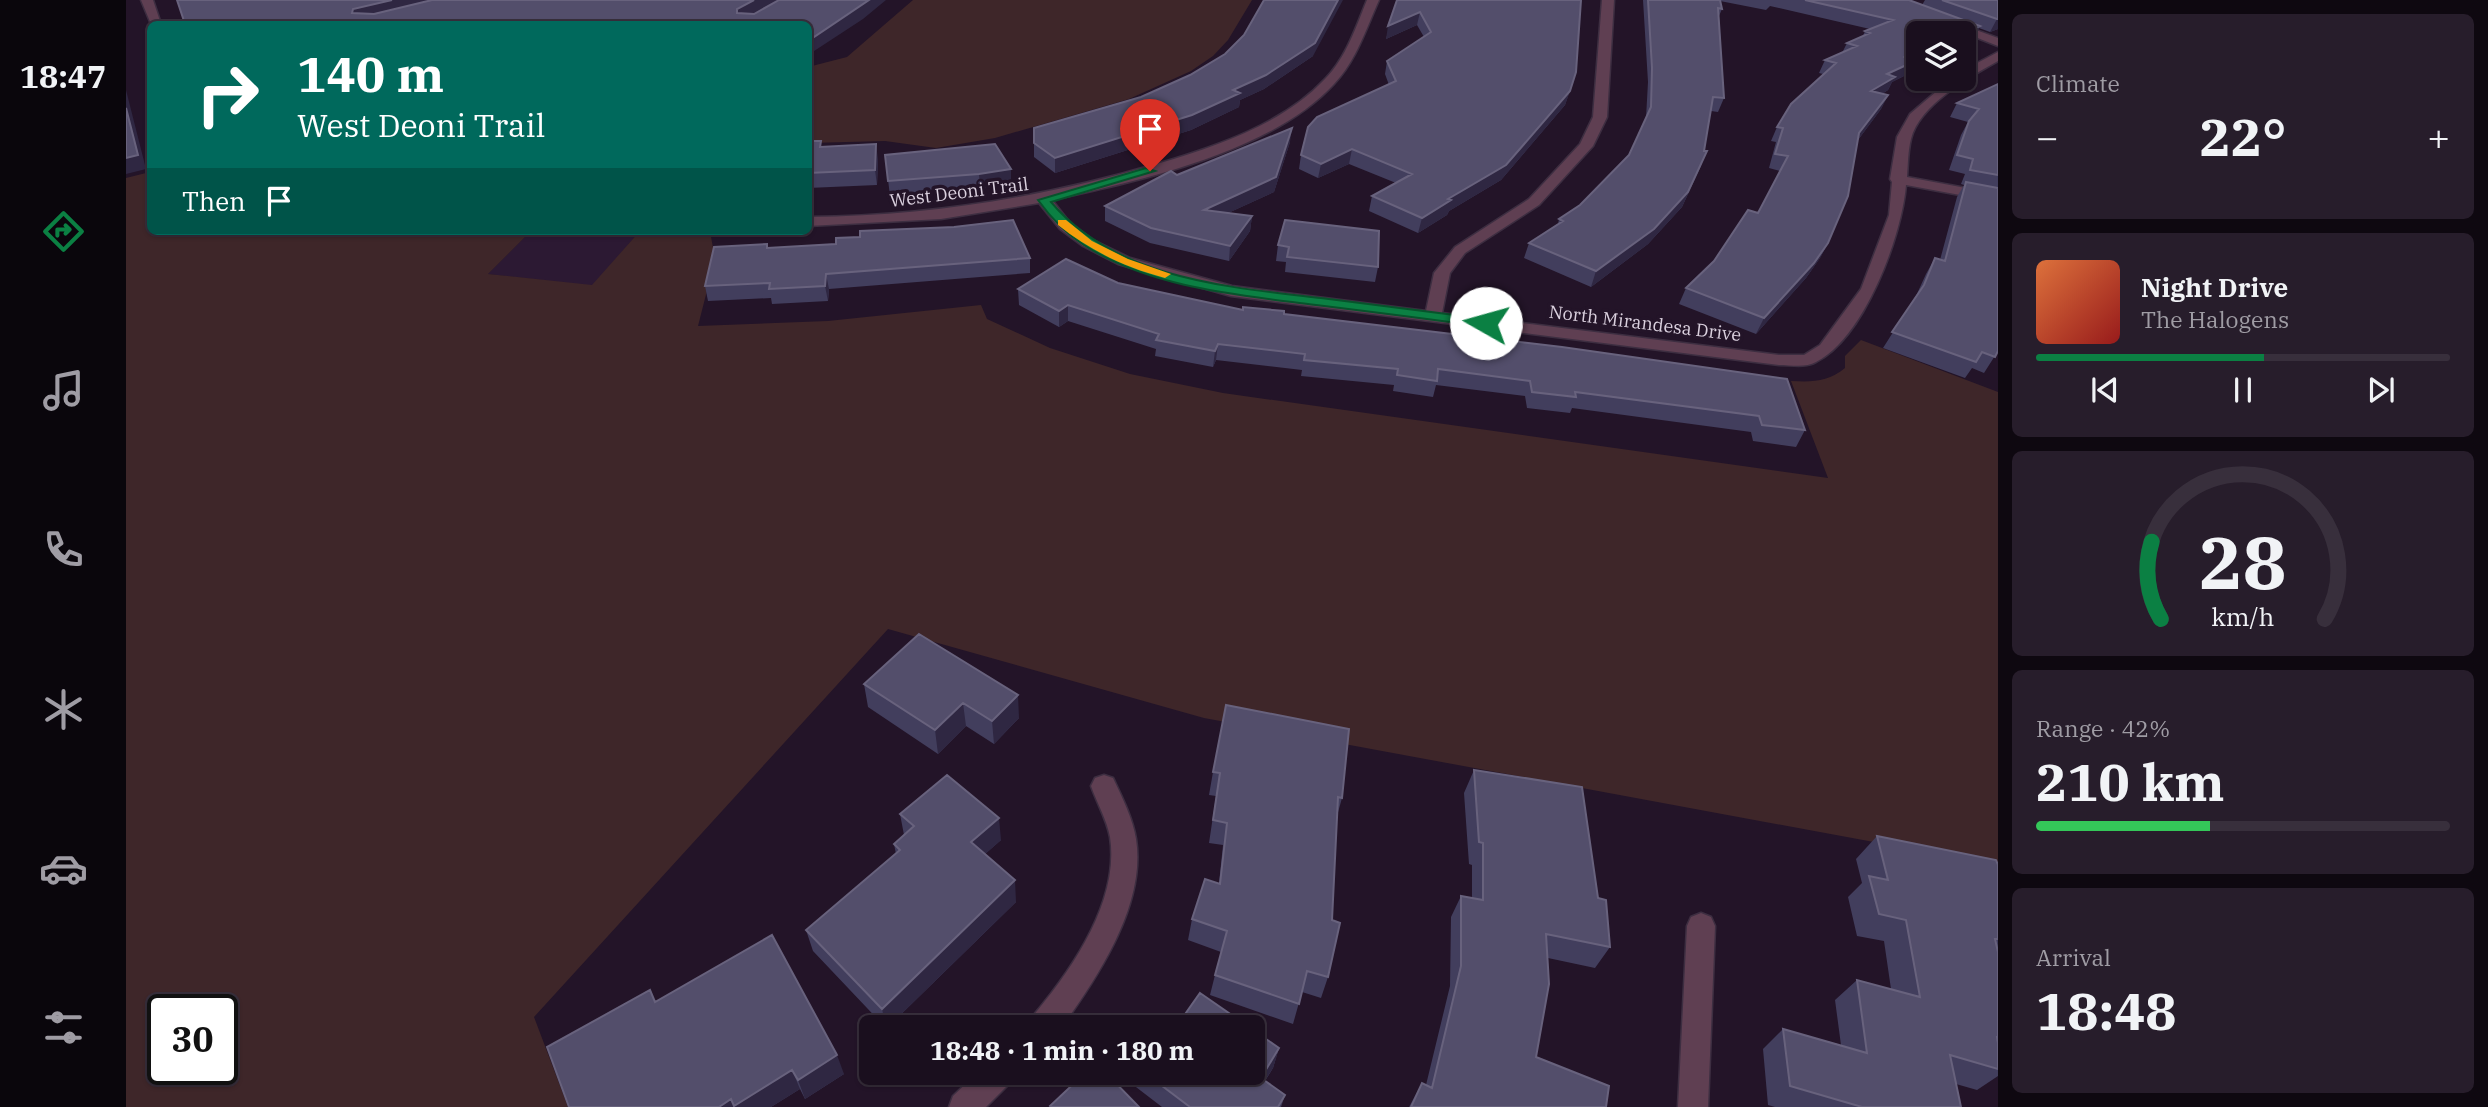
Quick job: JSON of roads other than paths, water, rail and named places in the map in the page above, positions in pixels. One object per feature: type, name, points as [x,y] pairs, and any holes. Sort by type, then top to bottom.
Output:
[{"type":"street","points":[[147,0],[155,21]]},
{"type":"street","name":"West Deoni Trail","points":[[812,222],[908,219],[981,212],[1044,200],[1231,143],[1285,116],[1322,90],[1344,65],[1373,0]]},
{"type":"street","points":[[1433,316],[1442,273],[1460,250],[1534,202],[1586,146],[1600,117],[1608,0]]},
{"type":"street","points":[[1934,18],[1998,41]]},
{"type":"street","points":[[1976,68],[1998,56]]},
{"type":"street","points":[[1944,91],[1917,114],[1904,137],[1898,179],[1998,198]]},
{"type":"street","name":"North Mirandesa Drive","points":[[1044,200],[1065,226],[1088,243],[1124,261],[1231,291],[1779,360],[1808,360],[1826,349],[1869,289],[1896,215],[1898,179]]},
{"type":"street","points":[[1050,1015],[1098,946],[1121,884],[1124,839],[1104,786]]},
{"type":"street","points":[[1693,1107],[1701,926]]},
{"type":"street","points":[[964,1107],[986,1085]]}]
